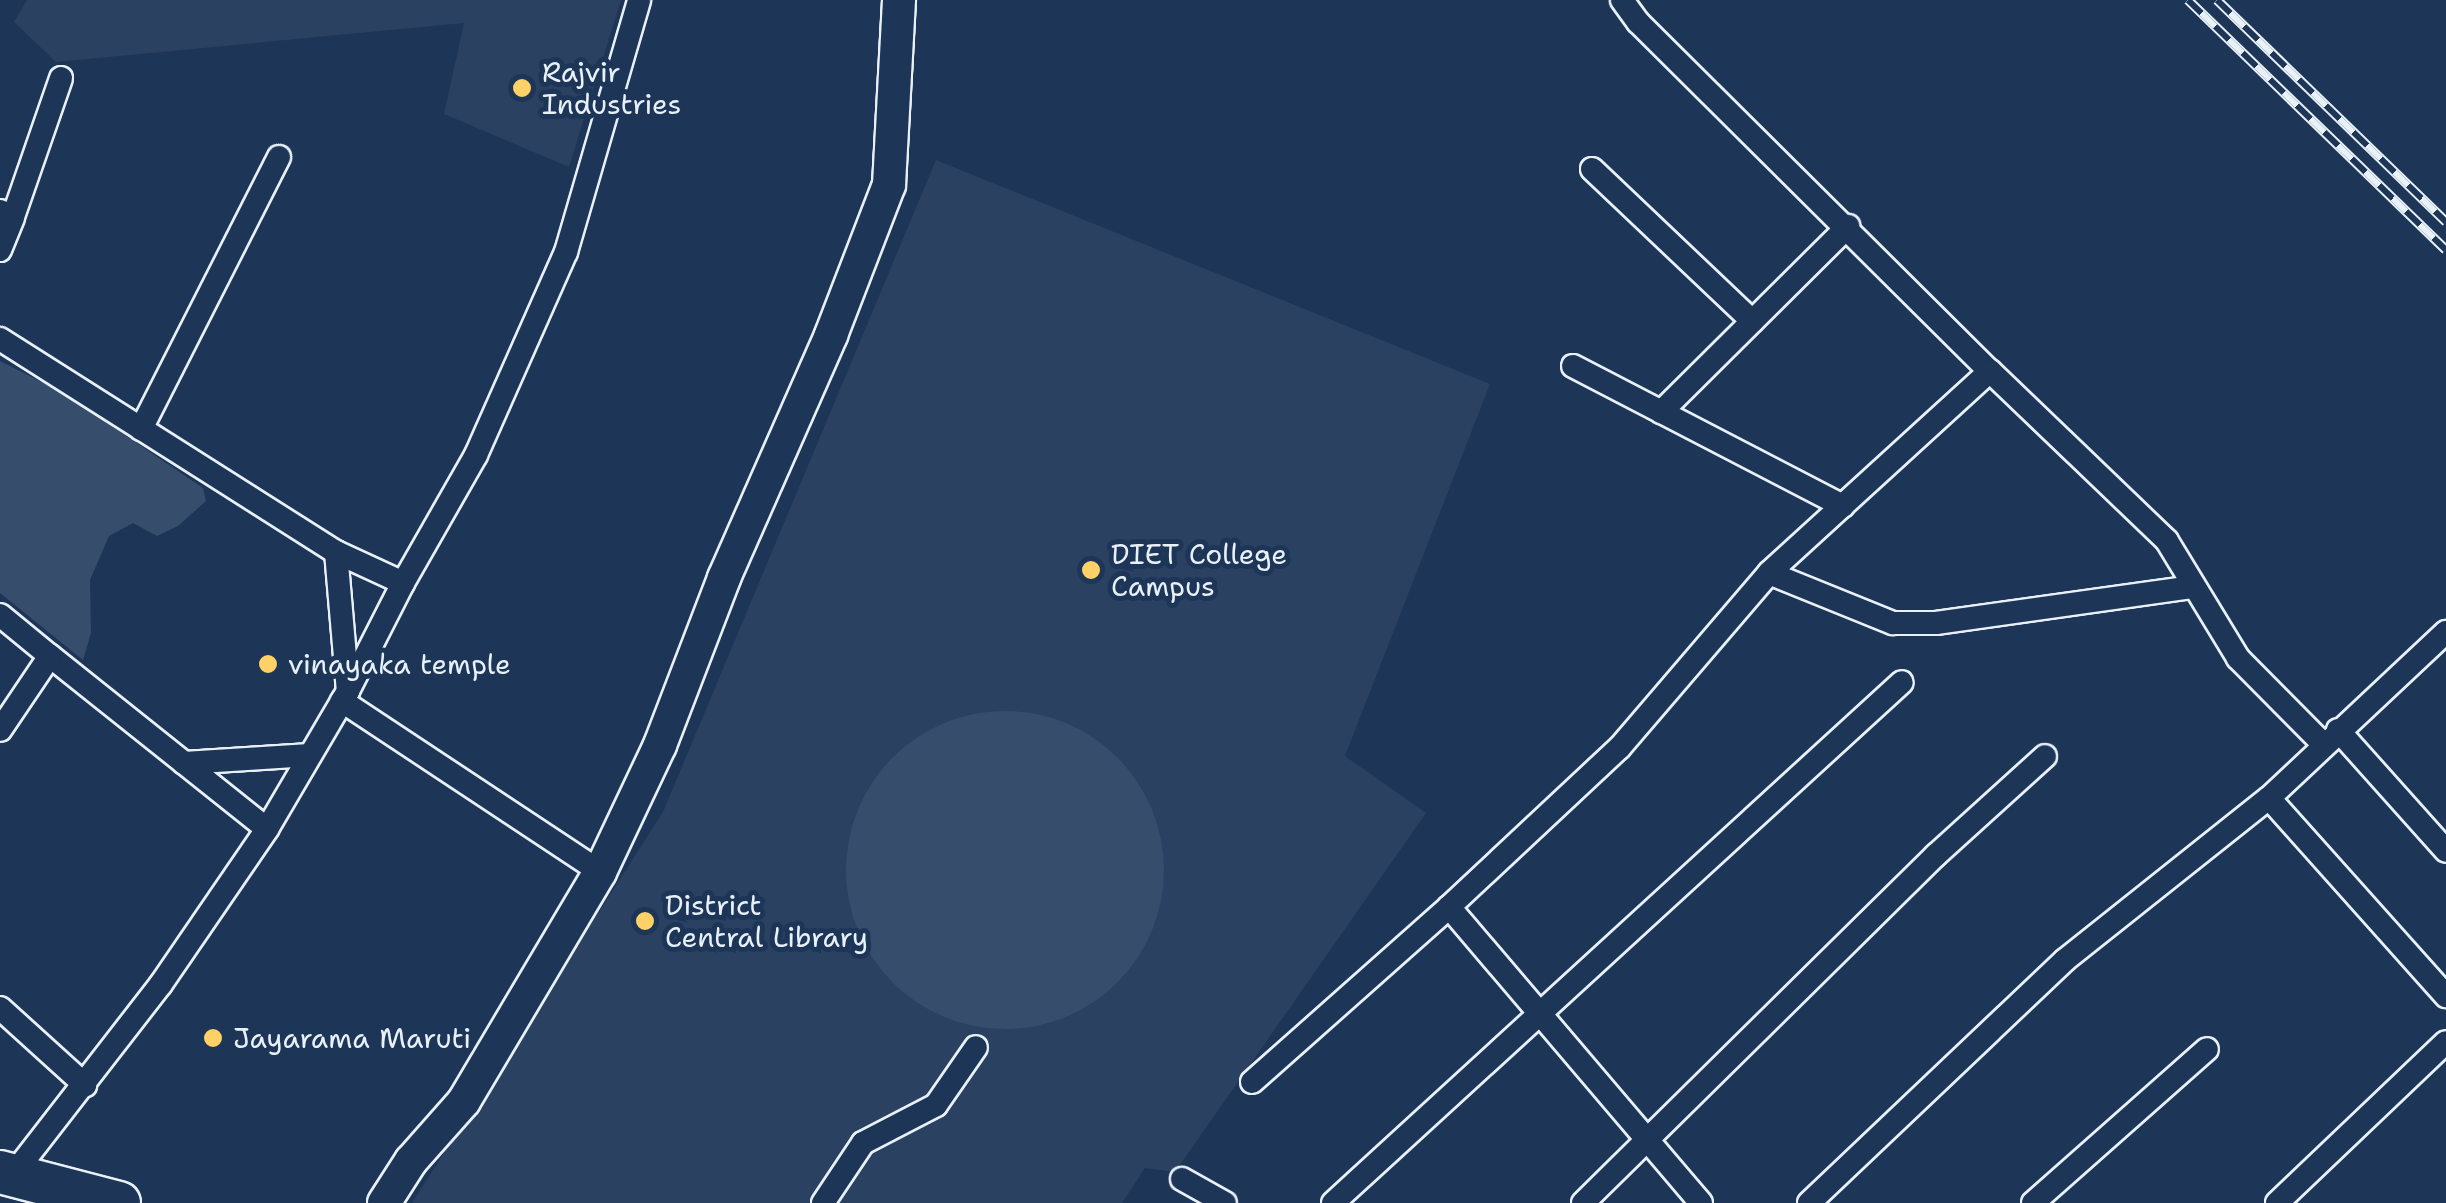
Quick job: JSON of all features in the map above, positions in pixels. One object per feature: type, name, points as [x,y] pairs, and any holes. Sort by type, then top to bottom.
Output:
[{"type":"highway","points":[[23,1191],[119,1203]]},
{"type":"street","points":[[23,1191],[85,1085],[267,829],[345,696],[402,583],[476,455],[566,252],[639,0]]},
{"type":"street","points":[[384,1203],[410,1161],[464,1100],[600,872],[660,745],[724,578],[831,335],[890,185],[898,0]]},
{"type":"street","points":[[1622,0],[1638,22],[2166,541],[2238,658],[2331,737],[2446,851]]},
{"type":"street","points":[[0,250],[7,214],[61,78]]},
{"type":"street","points":[[140,429],[279,157]]},
{"type":"street","points":[[1592,169],[1752,322]]},
{"type":"street","points":[[1661,412],[1848,226]]},
{"type":"street","points":[[0,339],[336,552],[402,583]]},
{"type":"street","points":[[1573,366],[1842,506]]},
{"type":"street","points":[[1252,1082],[1449,907],[1620,747],[1769,573],[1990,371]]},
{"type":"street","points":[[336,552],[345,696]]},
{"type":"street","points":[[1769,573],[1893,623],[1936,623],[2191,587]]},
{"type":"street","points":[[0,615],[267,829]]},
{"type":"street","points":[[1809,1203],[2065,960],[2268,798],[2446,632]]},
{"type":"street","points":[[0,730],[50,656]]},
{"type":"street","points":[[1332,1203],[1902,682]]},
{"type":"street","points":[[345,696],[600,872]]},
{"type":"street","points":[[184,763],[310,755]]},
{"type":"street","points":[[1583,1203],[1936,854],[2045,756]]},
{"type":"street","points":[[2268,798],[2446,996]]},
{"type":"street","points":[[1449,907],[1701,1203]]},
{"type":"street","points":[[0,1008],[85,1085]]},
{"type":"street","points":[[2277,1203],[2446,1042]]},
{"type":"street","points":[[823,1203],[863,1143],[936,1106],[976,1046]]},
{"type":"street","points":[[2033,1203],[2206,1049]]},
{"type":"street","points":[[1182,1180],[1225,1203]]},
{"type":"shaded area","name":"Rajvir Industries","points":[[27,0],[621,0],[569,167],[444,114],[464,23],[56,62],[14,22]]},
{"type":"shaded area","name":"DIET College Campus","points":[[936,160],[1490,384],[1345,756],[1426,813],[1175,1172],[1145,1168],[1122,1203],[412,1203],[663,812]]},
{"type":"shaded area","points":[[0,361],[60,391],[203,488],[206,501],[178,526],[157,536],[133,523],[109,536],[90,580],[91,633],[83,660],[0,593]]},
{"type":"shaded area","points":[[1005,711],[1036,714],[1066,723],[1106,747],[1128,769],[1152,809],[1161,839],[1161,901],[1152,931],[1128,971],[1106,993],[1066,1017],[1036,1026],[1005,1029],[974,1026],[944,1017],[904,993],[882,971],[858,931],[849,901],[846,870],[849,839],[858,809],[882,769],[904,747],[944,723],[974,714]]},
{"type":"railway","points":[[2188,0],[2446,250]]},
{"type":"railway","points":[[2217,0],[2446,222]]},
{"type":"place","name":"Rajvir Industries","points":[[522,88]]},
{"type":"place","name":"DIET College Campus","points":[[1091,570]]},
{"type":"place","name":"vinayaka temple","points":[[268,664]]},
{"type":"place","name":"District Central Library","points":[[645,921]]},
{"type":"place","name":"Jayarama Maruti","points":[[213,1038]]}]
